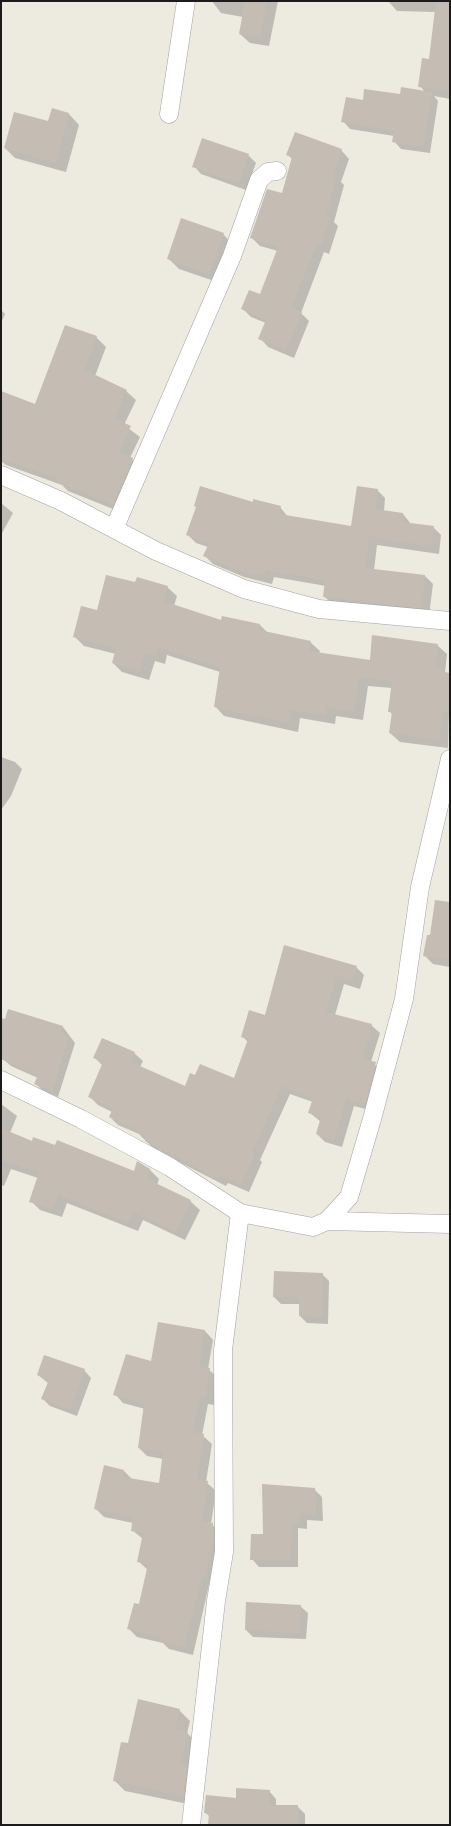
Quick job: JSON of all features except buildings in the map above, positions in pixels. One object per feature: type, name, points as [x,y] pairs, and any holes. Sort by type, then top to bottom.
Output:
[{"type":"street","points":[[169,114],[186,1]]},
{"type":"street","points":[[114,529],[232,256],[259,180],[268,172],[277,171]]},
{"type":"street","points":[[1,475],[61,501],[156,551],[254,591],[319,609],[450,621]]},
{"type":"street","points":[[1,1080],[81,1118],[170,1167],[240,1213],[313,1227],[327,1221],[350,1197],[404,999],[420,887],[450,759]]},
{"type":"street","points":[[191,1825],[216,1602],[224,1552],[223,1350],[240,1213]]},
{"type":"street","points":[[327,1221],[450,1224]]}]
